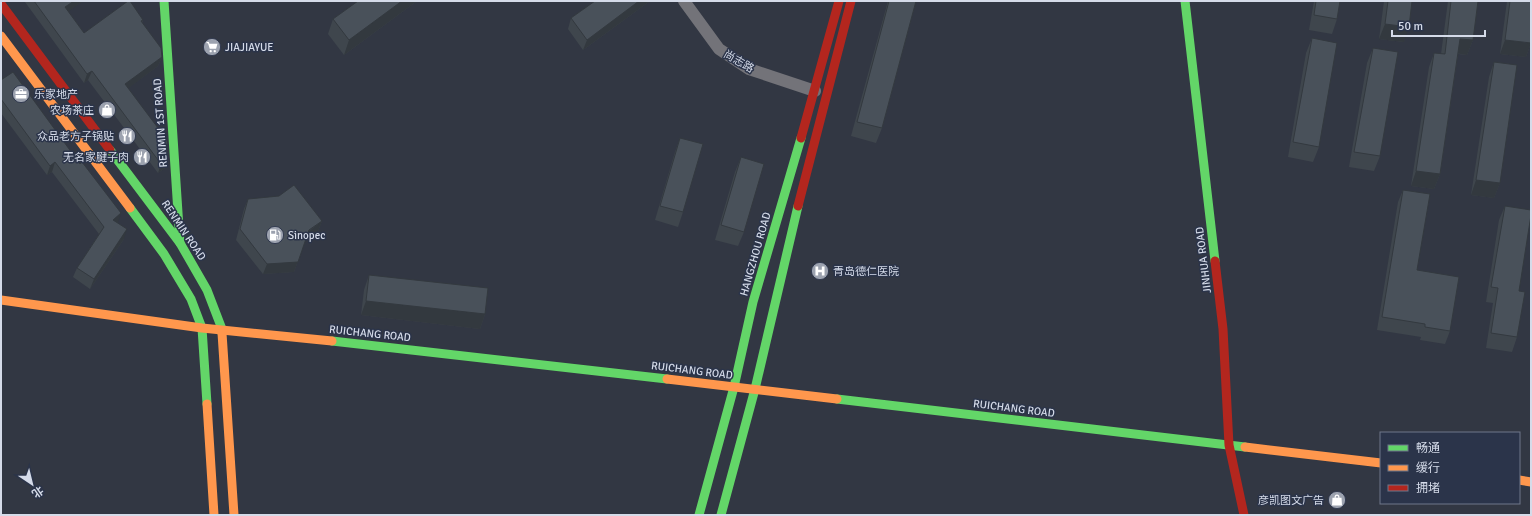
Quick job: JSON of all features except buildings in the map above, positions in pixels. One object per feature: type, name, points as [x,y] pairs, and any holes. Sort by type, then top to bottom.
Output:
[{"type":"main road","name":"RENMIN 1ST ROAD","points":[[164,1],[180,243]]},
{"type":"main road","name":"HANGZHOU ROAD","points":[[700,515],[734,387],[753,302],[815,91],[839,1]]},
{"type":"main road","points":[[721,515],[755,389],[789,242],[851,1]]},
{"type":"main road","name":"JINHUA ROAD","points":[[1185,1],[1223,329],[1229,445],[1244,515]]},
{"type":"main road","name":"RENMIN ROAD","points":[[1,4],[180,243],[208,290],[222,329],[234,515]]},
{"type":"main road","points":[[1,36],[164,254],[191,299],[202,328],[214,515]]},
{"type":"main road","name":"RUICHANG ROAD","points":[[1,300],[202,328],[448,353],[1380,464]]},
{"type":"main road","points":[[1520,480],[1531,482]]},
{"type":"street","name":"尚志路","points":[[684,1],[719,49],[749,69],[815,91]]},
{"type":"traffic: fast","points":[[164,1],[180,243]]},
{"type":"traffic: fast","points":[[1185,1],[1215,261]]},
{"type":"traffic: fast","points":[[699,515],[734,387],[753,302],[801,138]]},
{"type":"traffic: fast","points":[[110,150],[180,243],[207,290],[222,329],[222,333]]},
{"type":"traffic: fast","points":[[721,515],[755,389],[798,206]]},
{"type":"traffic: fast","points":[[130,208],[164,254],[191,299],[202,328],[207,404]]},
{"type":"traffic: fast","points":[[332,341],[667,379]]},
{"type":"traffic: fast","points":[[837,399],[1245,447]]},
{"type":"traffic: slow","points":[[1,36],[130,208]]},
{"type":"traffic: slow","points":[[1,300],[202,328],[332,341]]},
{"type":"traffic: slow","points":[[222,333],[234,515]]},
{"type":"traffic: slow","points":[[667,379],[837,399]]},
{"type":"traffic: slow","points":[[207,404],[214,515]]},
{"type":"traffic: slow","points":[[1245,447],[1380,463]]},
{"type":"traffic: slow","points":[[1520,480],[1531,482]]},
{"type":"traffic: jam","points":[[801,138],[839,1]]},
{"type":"traffic: jam","points":[[798,206],[851,1]]},
{"type":"traffic: jam","points":[[1,4],[110,150]]},
{"type":"traffic: jam","points":[[1215,261],[1223,329],[1229,445],[1244,515]]},
{"type":"place","name":"JIAJIAYUE","points":[[212,47]]},
{"type":"place","name":"乐家地产","points":[[21,94]]},
{"type":"place","name":"农场茶庄","points":[[107,110]]},
{"type":"place","name":"众品老方子锅贴","points":[[127,136]]},
{"type":"place","name":"无名家腱子肉","points":[[142,157]]},
{"type":"place","name":"Sinopec","points":[[275,235]]},
{"type":"place","name":"青岛德仁医院","points":[[820,271]]},
{"type":"place","name":"彦凯图文广告","points":[[1337,500]]}]
